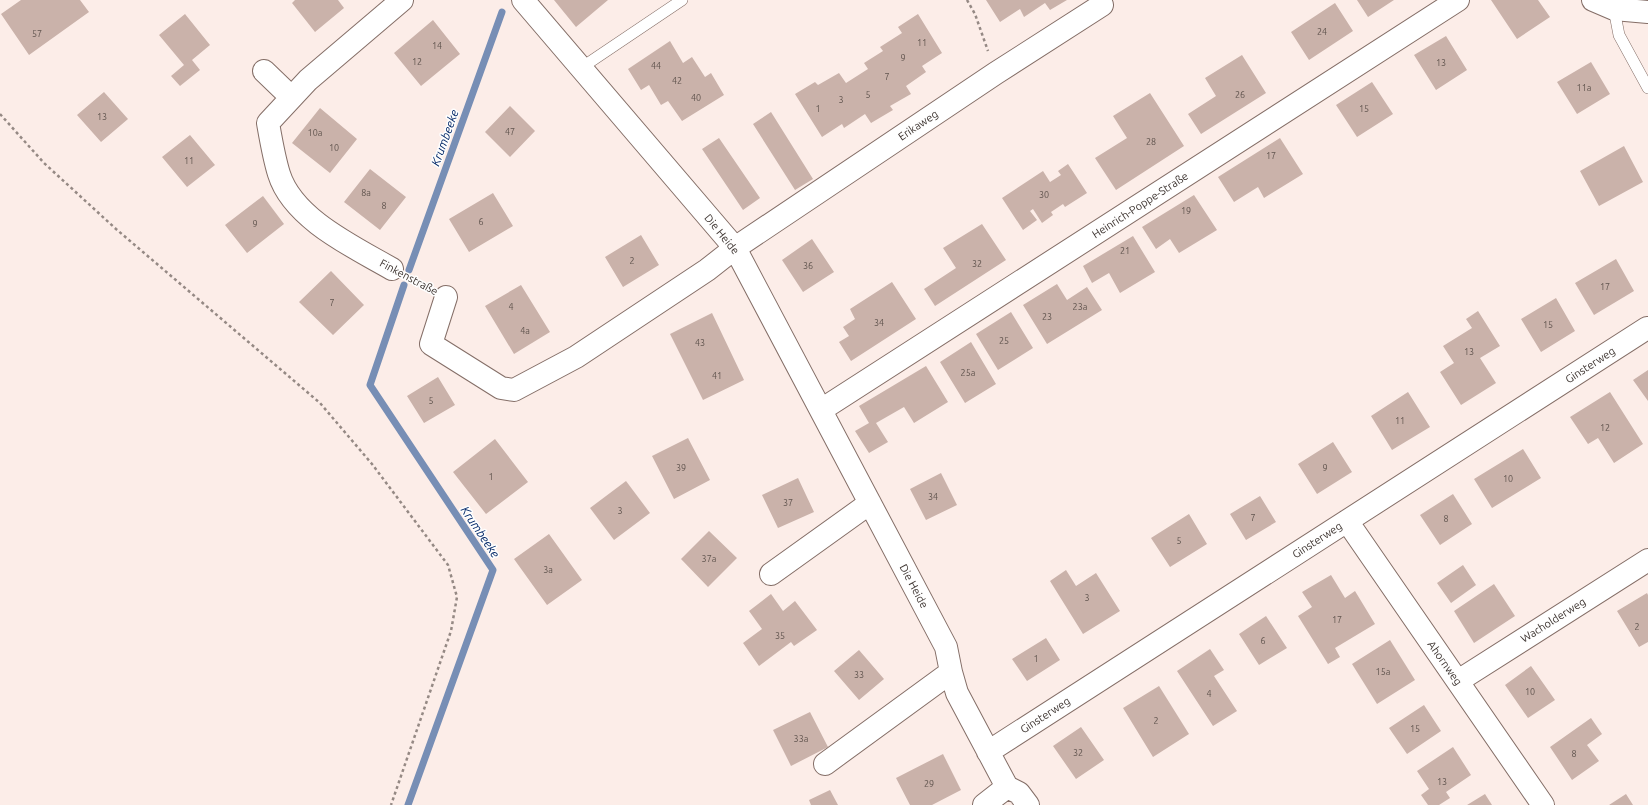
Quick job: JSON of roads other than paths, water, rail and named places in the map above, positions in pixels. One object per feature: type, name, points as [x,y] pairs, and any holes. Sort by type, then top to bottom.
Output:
[{"type":"street","name":"Finkenstraße","points":[[392,269],[326,230],[294,203],[279,175],[268,123],[308,80],[402,0]]},
{"type":"street","name":"Die Heide","points":[[522,0],[735,248],[946,647],[957,693],[988,752],[1007,787],[1019,793],[1028,805]]},
{"type":"street","name":"Heinrich-Poppe-Straße","points":[[822,410],[1458,0]]},
{"type":"street","points":[[1593,0],[1614,9],[1648,12]]},
{"type":"street","name":"Erikaweg","points":[[735,248],[996,73],[1102,5]]},
{"type":"street","points":[[264,71],[291,97]]},
{"type":"street","name":"Finkenstraße","points":[[446,297],[430,344],[501,388],[514,390],[576,357],[707,270],[735,248]]},
{"type":"street","name":"Ginsterweg","points":[[988,752],[1647,328]]},
{"type":"street","points":[[771,574],[870,503]]},
{"type":"street","name":"Ahornweg","points":[[1347,521],[1543,805]]},
{"type":"street","name":"Wacholderweg","points":[[1458,680],[1648,560]]},
{"type":"street","points":[[826,764],[951,672]]},
{"type":"street","points":[[984,805],[1007,787]]},
{"type":"lane","points":[[581,68],[682,0]]},
{"type":"lane","points":[[1614,9],[1619,35],[1648,88]]},
{"type":"waterway","name":"Krumbeeke","points":[[409,270],[502,12]]},
{"type":"waterway","name":"Krumbeeke","points":[[404,285],[370,385],[493,570],[408,805]]}]
